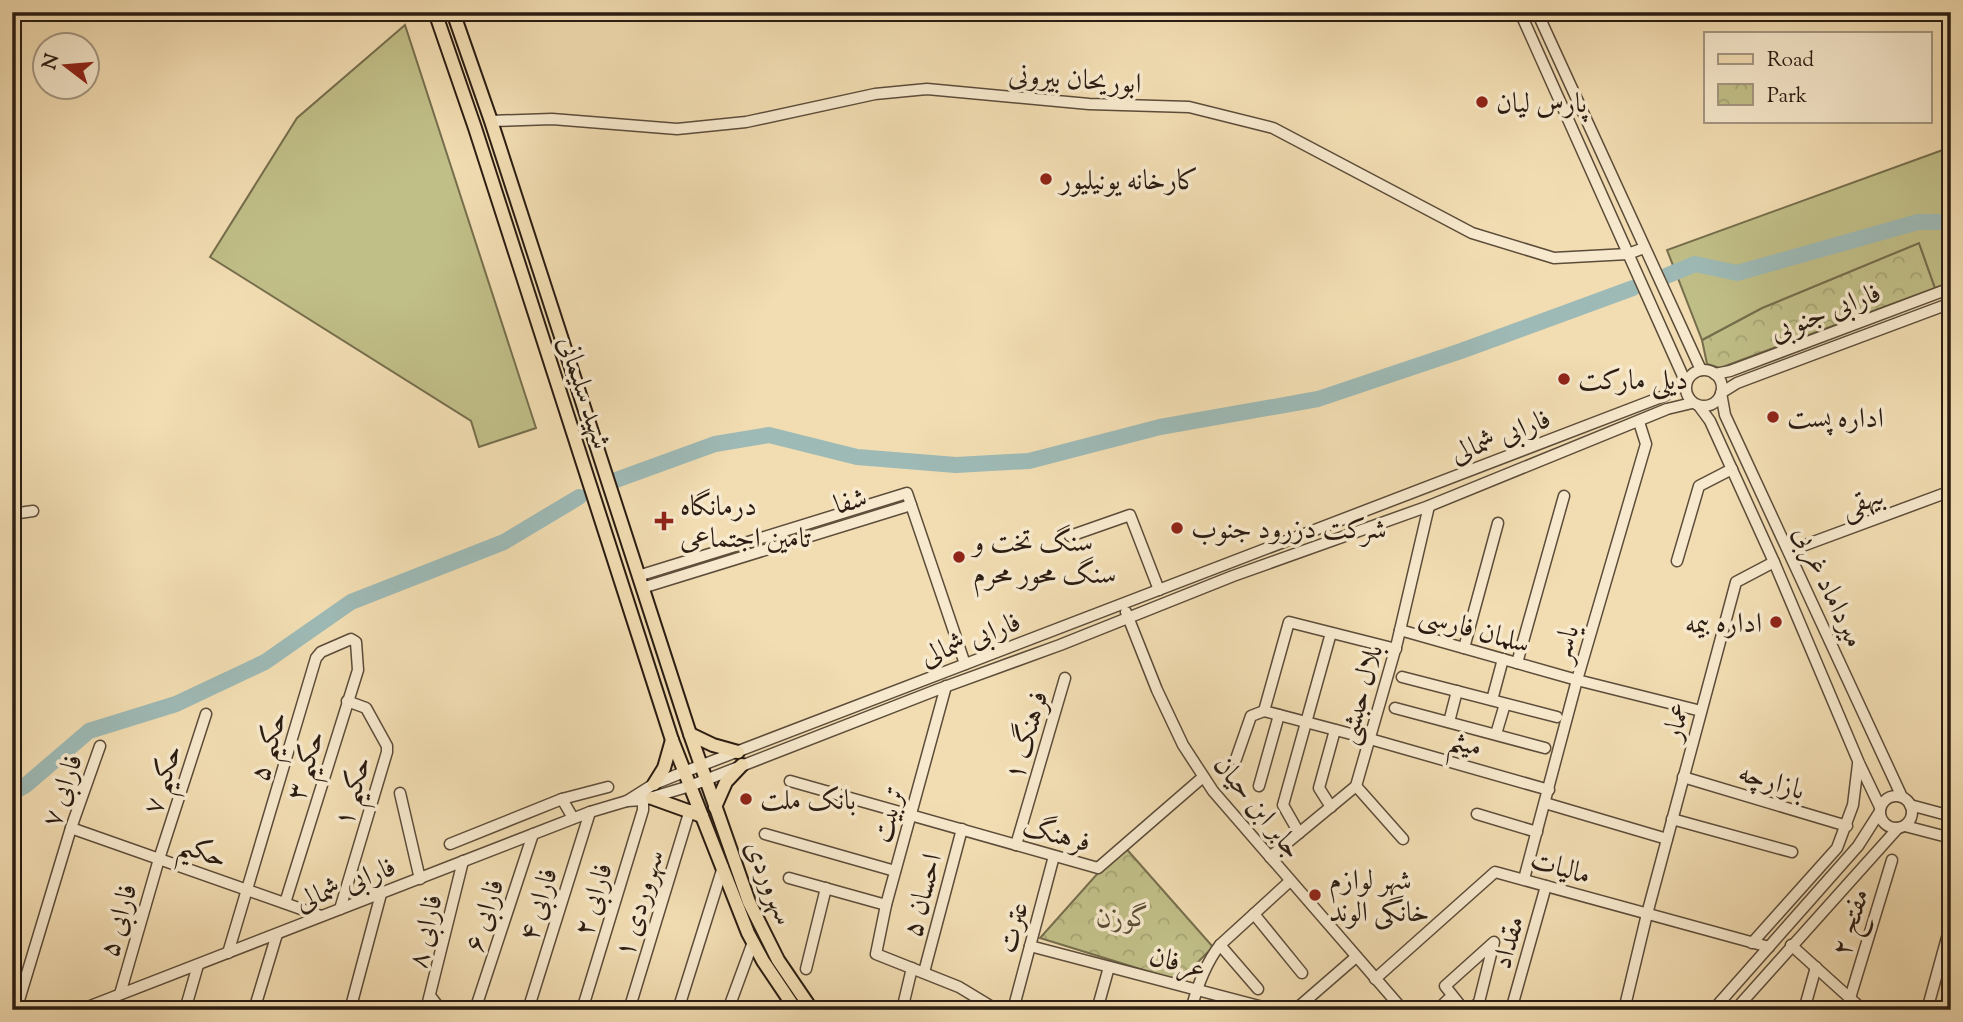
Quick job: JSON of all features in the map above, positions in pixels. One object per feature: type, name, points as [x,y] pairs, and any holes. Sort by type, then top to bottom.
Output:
[{"type":"main road","name":"شهید سلیمانی","points":[[435,12],[672,740],[690,786]]},
{"type":"main road","name":"شهید سلیمانی","points":[[453,12],[701,766]]},
{"type":"main road","points":[[690,734],[713,745],[743,750]]},
{"type":"main road","points":[[672,740],[664,768],[650,794],[696,813]]},
{"type":"main road","points":[[715,807],[726,782],[747,763]]},
{"type":"main road","name":"سهروردی","points":[[701,766],[749,902],[778,960],[812,1010]]},
{"type":"main road","name":"سهروردی","points":[[690,786],[696,813],[723,867],[753,942],[796,1010]]},
{"type":"street","points":[[1520,12],[1686,383],[1686,394],[1695,405],[1715,403],[1721,393],[1721,382],[1715,374],[1701,370],[1692,374],[1686,383]]},
{"type":"street","points":[[1537,12],[1701,370]]},
{"type":"street","name":"ابوریحان بیرونی","points":[[491,121],[552,119],[677,129],[746,122],[875,94],[927,89],[1089,104],[1189,107],[1273,128],[1472,233],[1554,258],[1628,254],[1644,248]]},
{"type":"street","name":"فارابی جنوبی","points":[[1715,374],[1730,371],[1951,288]]},
{"type":"street","name":"فارابی جنوبی","points":[[1721,393],[1737,383],[1951,303]]},
{"type":"street","name":"فارابی شمالی","points":[[627,801],[650,794],[684,772],[1664,396],[1686,383]]},
{"type":"street","name":"میرداماد غربی","points":[[1721,393],[1725,415],[1902,797]]},
{"type":"street","name":"فارابی شمالی","points":[[80,1010],[103,1005],[120,995],[590,811],[690,786],[1128,617],[1429,506],[1667,409],[1695,405]]},
{"type":"street","name":"میرداماد غربی","points":[[1695,405],[1710,421],[1732,469],[1880,810]]},
{"type":"street","name":"یاسر","points":[[1524,879],[1577,680],[1646,444],[1639,422]]},
{"type":"street","points":[[1677,561],[1699,486],[1732,469]]},
{"type":"street","name":"بیهقی","points":[[1789,551],[1951,491]]},
{"type":"street","name":"شفا","points":[[907,493],[911,505],[660,583],[640,582],[656,570],[907,493]]},
{"type":"street","points":[[1517,663],[1564,496]]},
{"type":"street","points":[[911,505],[965,664]]},
{"type":"street","name":"بلال حبشی","points":[[1270,857],[1356,786],[1396,649],[1429,506]]},
{"type":"street","points":[[12,514],[33,511]]},
{"type":"street","points":[[1070,537],[1130,515],[1159,590]]},
{"type":"street","points":[[1464,648],[1498,523]]},
{"type":"street","points":[[738,545],[742,557]]},
{"type":"street","name":"عمار","points":[[1624,1010],[1736,582],[1774,562]]},
{"type":"street","points":[[656,570],[660,583]]},
{"type":"street","name":"جابر ابن حیان","points":[[1123,604],[1157,690],[1183,745],[1213,792],[1403,1010]]},
{"type":"street","points":[[1236,759],[1251,716],[1264,711],[1289,622],[1396,649]]},
{"type":"street","name":"سلمان فارسی","points":[[1400,630],[1577,680],[1701,711]]},
{"type":"street","points":[[1299,833],[1283,805],[1331,633]]},
{"type":"street","name":"حکیم ۳","points":[[285,903],[358,670],[354,640]]},
{"type":"street","name":"حکیم ۵","points":[[228,953],[316,658],[321,652],[354,640]]},
{"type":"street","points":[[1492,700],[1503,659]]},
{"type":"street","points":[[1402,677],[1557,717]]},
{"type":"street","name":"فرهنگ ۱","points":[[1016,845],[1065,678]]},
{"type":"street","name":"تربیت","points":[[912,968],[876,954],[886,905],[946,687]]},
{"type":"street","points":[[1449,722],[1457,691]]},
{"type":"street","name":"حکیم ۱","points":[[340,909],[387,752],[387,746],[366,708],[347,701]]},
{"type":"street","points":[[1496,734],[1505,704]]},
{"type":"street","points":[[1395,708],[1545,748]]},
{"type":"street","name":"میثم","points":[[1264,711],[1370,738],[1549,790]]},
{"type":"street","name":"حکیم ۷","points":[[159,859],[206,714]]},
{"type":"street","points":[[1259,786],[1279,715]]},
{"type":"street","points":[[1331,807],[1319,788],[1335,730]]},
{"type":"street","name":"فارابی ۷","points":[[16,1010],[71,828],[100,746]]},
{"type":"street","points":[[743,750],[747,763]]},
{"type":"street","points":[[1752,943],[1837,848],[1853,805],[1858,763]]},
{"type":"street","name":"فرهنگ","points":[[790,781],[1098,868],[1203,777]]},
{"type":"street","name":"بازارچه","points":[[1683,777],[1847,826]]},
{"type":"street","points":[[1356,786],[1403,839]]},
{"type":"street","points":[[450,844],[562,799],[608,787]]},
{"type":"street","points":[[400,793],[420,879]]},
{"type":"street","name":"فارابی ۲","points":[[582,1010],[650,794]]},
{"type":"street","points":[[1713,1010],[1858,846],[1886,798],[1902,797],[1910,805],[1951,816]]},
{"type":"street","points":[[562,799],[573,818]]},
{"type":"street","points":[[1545,803],[1667,839]]},
{"type":"street","points":[[1735,1010],[1791,944],[1911,816],[1910,805]]},
{"type":"street","points":[[1880,810],[1885,825],[1951,838]]},
{"type":"street","name":"فارابی ۴","points":[[528,1010],[590,811]]},
{"type":"street","name":"سهروردی ۱","points":[[629,1010],[696,813]]},
{"type":"street","points":[[1477,814],[1537,832]]},
{"type":"street","points":[[1672,819],[1792,852]]},
{"type":"street","name":"حکیم","points":[[71,828],[321,916]]},
{"type":"street","name":"احسان ۵","points":[[924,972],[962,829]]},
{"type":"street","name":"فارابی ۶","points":[[475,1010],[533,834]]},
{"type":"street","points":[[765,834],[895,871]]},
{"type":"street","name":"عترت","points":[[1013,1010],[1054,856]]},
{"type":"street","name":"فارابی ۵","points":[[120,995],[159,859]]},
{"type":"street","name":"مفتح ۲","points":[[1850,998],[1892,860]]},
{"type":"street","name":"فارابی ۸","points":[[426,1010],[463,861]]},
{"type":"street","points":[[678,1010],[723,867]]},
{"type":"street","name":"مالیات","points":[[1375,979],[1495,872],[1769,947]]},
{"type":"street","points":[[789,878],[886,905]]},
{"type":"street","points":[[1191,1010],[1196,989],[1211,957],[1220,945],[1290,881]]},
{"type":"street","name":"مقداد","points":[[1511,1010],[1546,886]]},
{"type":"street","points":[[806,969],[827,888]]},
{"type":"street","points":[[350,1010],[381,894]]},
{"type":"street","points":[[1254,914],[1302,974]]},
{"type":"street","points":[[1927,1010],[1951,923]]},
{"type":"street","points":[[254,1010],[277,934]]},
{"type":"street","points":[[728,1010],[753,942]]},
{"type":"street","points":[[1464,1010],[1445,986],[1494,942],[1479,1002],[1471,1010]]},
{"type":"street","points":[[1791,944],[1863,1010]]},
{"type":"street","points":[[1220,945],[1258,989]]},
{"type":"street","name":"عرفان","points":[[1030,946],[1274,1010]]},
{"type":"street","points":[[1295,1010],[1356,957]]},
{"type":"street","points":[[185,1010],[198,965]]},
{"type":"street","points":[[1097,1010],[1109,967]]},
{"type":"street","points":[[1804,1010],[1816,967]]},
{"type":"street","points":[[902,1010],[912,968],[960,987],[997,1010]]},
{"type":"street","points":[[1437,1010],[1452,996]]},
{"type":"street","points":[[431,997],[440,1010]]},
{"type":"green space","points":[[405,25],[536,428],[479,447],[471,421],[210,257],[297,118]]},
{"type":"green space","points":[[1951,147],[1951,282],[1935,288],[1919,243],[1762,308],[1702,340],[1667,250]]},
{"type":"green space","points":[[1919,243],[1935,288],[1720,368],[1707,364],[1702,340],[1762,308]]},
{"type":"green space","name":"گوزن","points":[[1123,845],[1213,947],[1179,981],[1040,938]]},
{"type":"waterway","points":[[1666,276],[1695,264],[1737,273],[1918,222],[1951,222]]},
{"type":"waterway","points":[[616,480],[715,444],[769,435],[857,457],[956,465],[1029,461],[1160,427],[1318,399],[1461,351],[1633,288]]},
{"type":"waterway","points":[[12,793],[26,785],[89,731],[176,704],[265,662],[351,602],[504,542],[579,497]]},
{"type":"place","name":"پارس لیان","points":[[1482,102]]},
{"type":"place","name":"کارخانه یونیلیور","points":[[1046,179]]},
{"type":"place","name":"دیلی مارکت","points":[[1564,379]]},
{"type":"place","name":"اداره پست","points":[[1773,417]]},
{"type":"place","name":"درمانگاه تامین اجتماعی","points":[[664,521]]},
{"type":"place","name":"شرکت دزرود جنوب","points":[[1177,528]]},
{"type":"place","name":"سنگ تخت و سنگ محور محرم","points":[[959,557]]},
{"type":"place","name":"اداره بیمه","points":[[1776,622]]},
{"type":"place","name":"بانک ملت","points":[[746,799]]},
{"type":"place","name":"شهر لوازم خانگی الوند","points":[[1315,895]]}]
